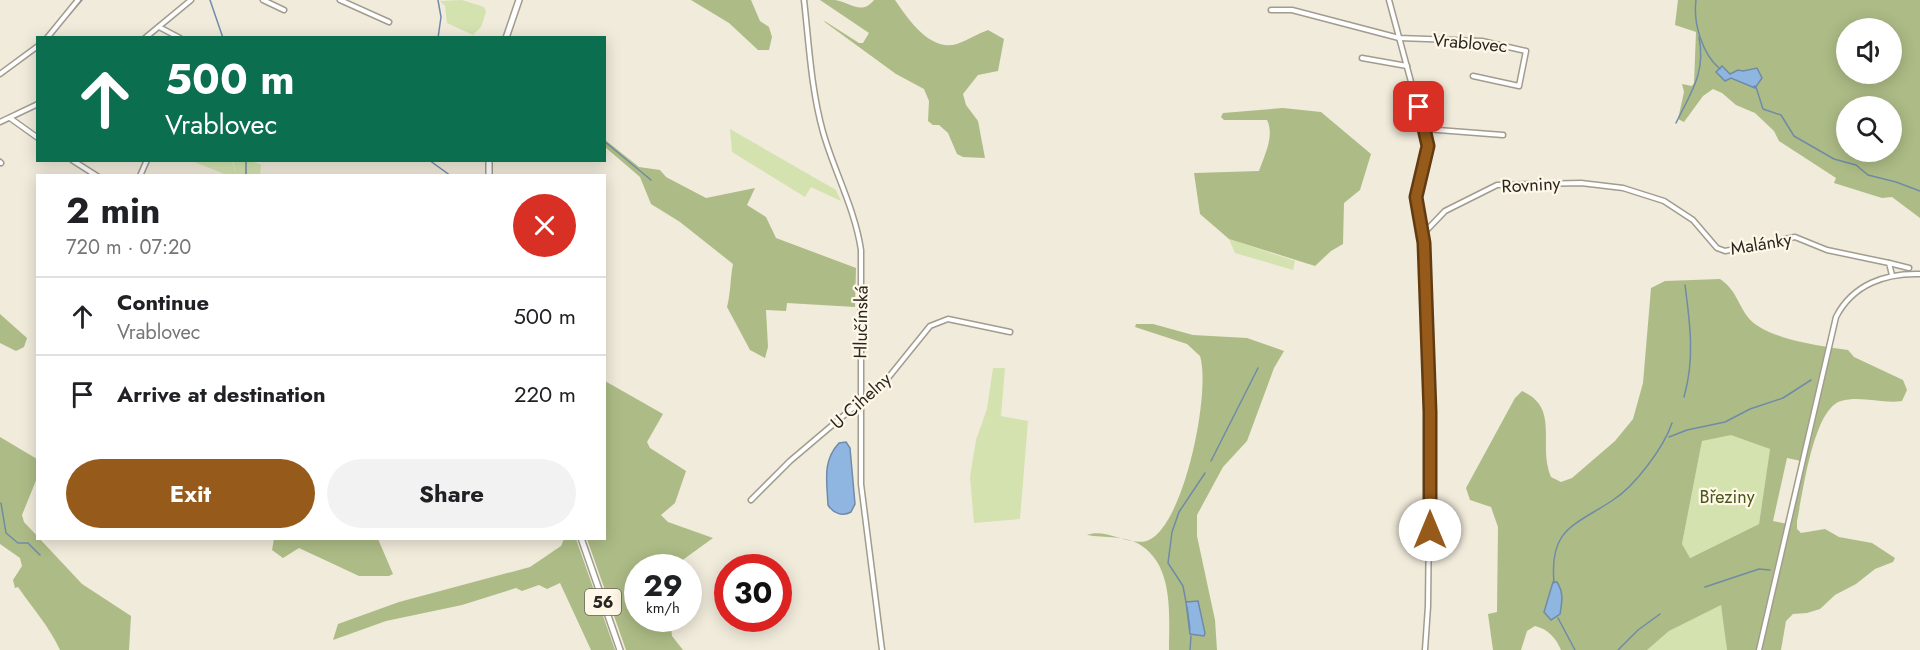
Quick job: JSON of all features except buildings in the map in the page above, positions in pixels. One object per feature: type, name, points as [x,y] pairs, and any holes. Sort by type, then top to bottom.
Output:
[{"type":"main road","points":[[507,36],[519,0]]},
{"type":"main road","name":"56","points":[[582,540],[620,650]]},
{"type":"street","points":[[49,36],[78,0]]},
{"type":"street","points":[[148,36],[191,0]]},
{"type":"street","points":[[263,0],[284,10]]},
{"type":"street","points":[[340,0],[388,22]]},
{"type":"street","name":"Hlučínská","points":[[804,0],[817,110],[832,163],[856,226],[861,250],[861,484],[882,650]]},
{"type":"street","points":[[1389,0],[1425,129],[1428,152],[1416,197],[1424,232],[1430,428],[1428,606],[1425,650]]},
{"type":"street","name":"Vrablovec","points":[[1271,10],[1292,10],[1400,38],[1482,40],[1526,51],[1519,86],[1473,76]]},
{"type":"street","points":[[159,27],[176,36]]},
{"type":"street","points":[[0,74],[36,47]]},
{"type":"street","points":[[1362,58],[1407,66]]},
{"type":"street","points":[[0,122],[36,105]]},
{"type":"street","points":[[10,118],[36,137]]},
{"type":"street","points":[[1425,129],[1503,135]]},
{"type":"street","points":[[75,162],[94,174]]},
{"type":"street","name":"Rovniny","points":[[1424,232],[1445,211],[1497,185],[1567,183],[1613,187],[1672,205]]},
{"type":"street","name":"Malánky","points":[[1672,205],[1694,220],[1710,241],[1725,251],[1795,237],[1833,252],[1889,263]]},
{"type":"street","points":[[1892,275],[1889,263],[1909,268]]},
{"type":"street","points":[[1759,650],[1836,317],[1850,298],[1871,282],[1892,275],[1920,274]]},
{"type":"street","name":"U Cihelny","points":[[751,500],[860,400],[888,378],[917,339],[938,321],[948,319],[1010,332]]},
{"type":"green space","points":[[462,0],[484,7],[486,12],[481,27],[473,35],[447,23],[445,6],[440,1]]},
{"type":"green space","points":[[691,0],[751,0],[760,21],[769,27],[772,37],[769,50],[758,50],[729,23]]},
{"type":"green space","points":[[820,0],[840,1],[860,8],[869,5],[874,0],[895,0],[906,16],[929,39],[947,45],[957,44],[988,30],[1004,39],[998,71],[978,75],[963,94],[966,105],[978,121],[985,158],[963,157],[957,154],[948,133],[939,125],[933,125],[928,121],[929,101],[924,89],[896,74],[826,23],[823,20],[859,43],[863,43],[869,33]]},
{"type":"green space","points":[[1678,0],[1920,0],[1920,218],[1892,197],[1882,198],[1834,183],[1836,178],[1779,141],[1774,131],[1755,113],[1736,105],[1722,93],[1713,89],[1703,96],[1684,122],[1678,119],[1684,92],[1682,84],[1692,86],[1694,83],[1696,32],[1675,25]]},
{"type":"green space","points":[[1283,108],[1321,112],[1371,154],[1360,190],[1344,203],[1343,244],[1331,251],[1315,266],[1229,239],[1200,214],[1194,173],[1259,171],[1268,146],[1270,133],[1267,120],[1224,120],[1221,117],[1223,113]]},
{"type":"green space","points":[[730,129],[836,190],[841,201],[811,187],[805,197],[732,152]]},
{"type":"green space","points":[[606,141],[639,167],[660,170],[666,177],[706,198],[755,188],[747,205],[766,217],[776,238],[856,268],[855,307],[787,303],[786,311],[766,310],[768,347],[765,358],[750,350],[727,307],[733,264],[680,222],[651,204],[640,177],[606,148]]},
{"type":"green space","points":[[194,162],[232,162],[236,174],[224,174]]},
{"type":"green space","points":[[233,162],[254,162],[261,165],[260,174],[236,174]]},
{"type":"green space","points":[[1229,239],[1295,261],[1293,270],[1235,253]]},
{"type":"green space","points":[[1720,279],[1733,292],[1747,316],[1755,324],[1779,336],[1848,350],[1854,357],[1903,380],[1907,390],[1902,401],[1849,399],[1831,407],[1816,435],[1797,521],[1797,529],[1801,533],[1825,529],[1839,537],[1872,543],[1895,558],[1893,562],[1875,569],[1856,584],[1835,595],[1820,609],[1793,614],[1786,621],[1781,650],[1727,650],[1721,605],[1669,631],[1647,650],[1561,650],[1551,635],[1535,626],[1527,631],[1521,650],[1493,650],[1488,614],[1497,612],[1498,527],[1491,507],[1470,500],[1466,488],[1515,398],[1522,391],[1534,398],[1545,417],[1547,465],[1551,477],[1561,482],[1572,478],[1615,441],[1633,419],[1643,383],[1651,288],[1665,281]],"holes":[[[1731,435],[1770,449],[1759,524],[1690,558],[1682,544],[1702,441]],[[1787,458],[1801,461],[1787,524],[1773,521]]]},
{"type":"green space","points":[[0,314],[27,338],[24,347],[16,351],[0,343]]},
{"type":"green space","points":[[1136,324],[1153,324],[1193,335],[1247,338],[1284,351],[1274,368],[1247,441],[1223,467],[1197,515],[1197,536],[1215,620],[1217,650],[1169,650],[1169,608],[1165,580],[1152,555],[1132,541],[1149,540],[1162,529],[1174,509],[1184,484],[1198,425],[1202,397],[1202,373],[1200,356],[1187,344],[1135,327]],"holes":[[[1198,601],[1204,636],[1190,634],[1186,603]]]},
{"type":"green space","points":[[993,368],[1005,368],[1001,416],[1028,421],[1020,519],[974,523],[970,477],[976,440],[987,409]]},
{"type":"green space","points":[[606,382],[663,414],[647,442],[650,448],[686,471],[675,503],[661,515],[668,522],[713,538],[691,554],[624,554],[624,632],[672,632],[683,650],[626,650],[587,540],[606,540]]},
{"type":"green space","name":"Březiny","points":[[1731,434],[1770,449],[1759,524],[1689,558],[1682,544],[1702,441]]},
{"type":"green space","points":[[0,437],[36,458],[36,480],[22,515],[24,522],[36,535],[36,540],[41,540],[82,584],[131,616],[129,650],[60,650],[51,633],[18,587],[15,588],[13,580],[22,566],[20,558],[0,544]]},
{"type":"green space","points":[[1094,533],[1121,538],[1087,535]]},
{"type":"green space","points":[[274,540],[378,540],[393,574],[359,576],[299,548],[283,558],[272,550]]},
{"type":"green space","points":[[564,540],[576,540],[615,650],[591,650],[560,583],[547,589],[539,585],[522,591],[516,588],[462,605],[386,621],[333,640],[338,624],[399,602],[530,567],[561,546]]},
{"type":"green space","points":[[1721,605],[1723,611],[1727,650],[1647,650],[1669,631]]},
{"type":"water","points":[[1722,66],[1730,74],[1738,70],[1757,68],[1762,78],[1755,88],[1731,78],[1725,81],[1716,72]]},
{"type":"water","points":[[846,442],[850,448],[855,504],[851,512],[841,514],[832,510],[828,505],[827,472],[834,450],[839,443]]},
{"type":"water","points":[[1553,582],[1557,582],[1559,586],[1562,602],[1560,614],[1551,620],[1544,612]]},
{"type":"water","points":[[1198,601],[1204,636],[1190,634],[1186,602]]},
{"type":"waterway","points":[[56,30],[82,0]]},
{"type":"waterway","points":[[210,0],[222,36]]},
{"type":"waterway","points":[[438,0],[441,17],[438,36]]},
{"type":"waterway","points":[[1696,0],[1695,9],[1700,38],[1708,55],[1720,69]]},
{"type":"waterway","points":[[1676,123],[1692,92],[1699,72],[1701,50],[1699,37]]},
{"type":"waterway","points":[[0,76],[36,50]]},
{"type":"waterway","points":[[1754,86],[1763,109],[1781,115],[1794,136],[1834,159],[1856,165],[1868,175],[1920,191]]},
{"type":"waterway","points":[[606,143],[651,180]]},
{"type":"waterway","points":[[246,162],[246,174]]},
{"type":"waterway","points":[[432,162],[448,174]]},
{"type":"waterway","points":[[1684,397],[1690,369],[1690,327],[1685,285]]},
{"type":"waterway","points":[[1211,461],[1258,368]]},
{"type":"waterway","points":[[1669,437],[1687,430],[1725,422],[1750,409],[1783,398],[1811,380]]},
{"type":"waterway","points":[[1554,583],[1556,550],[1560,539],[1576,523],[1622,494],[1656,454],[1672,423]]},
{"type":"waterway","points":[[1186,602],[1183,586],[1168,563],[1172,532],[1179,512],[1205,473]]},
{"type":"waterway","points":[[1,503],[6,533],[18,543],[28,543],[40,555]]},
{"type":"waterway","points":[[1705,587],[1759,569],[1770,570]]},
{"type":"waterway","points":[[1187,607],[1190,629]]},
{"type":"waterway","points":[[1618,650],[1638,630],[1660,614]]},
{"type":"waterway","points":[[1558,618],[1575,650]]},
{"type":"waterway","points":[[1190,650],[1191,636]]},
{"type":"route","points":[[1419,107],[1428,146],[1427,159],[1416,197],[1424,232],[1430,412],[1430,530]]}]
